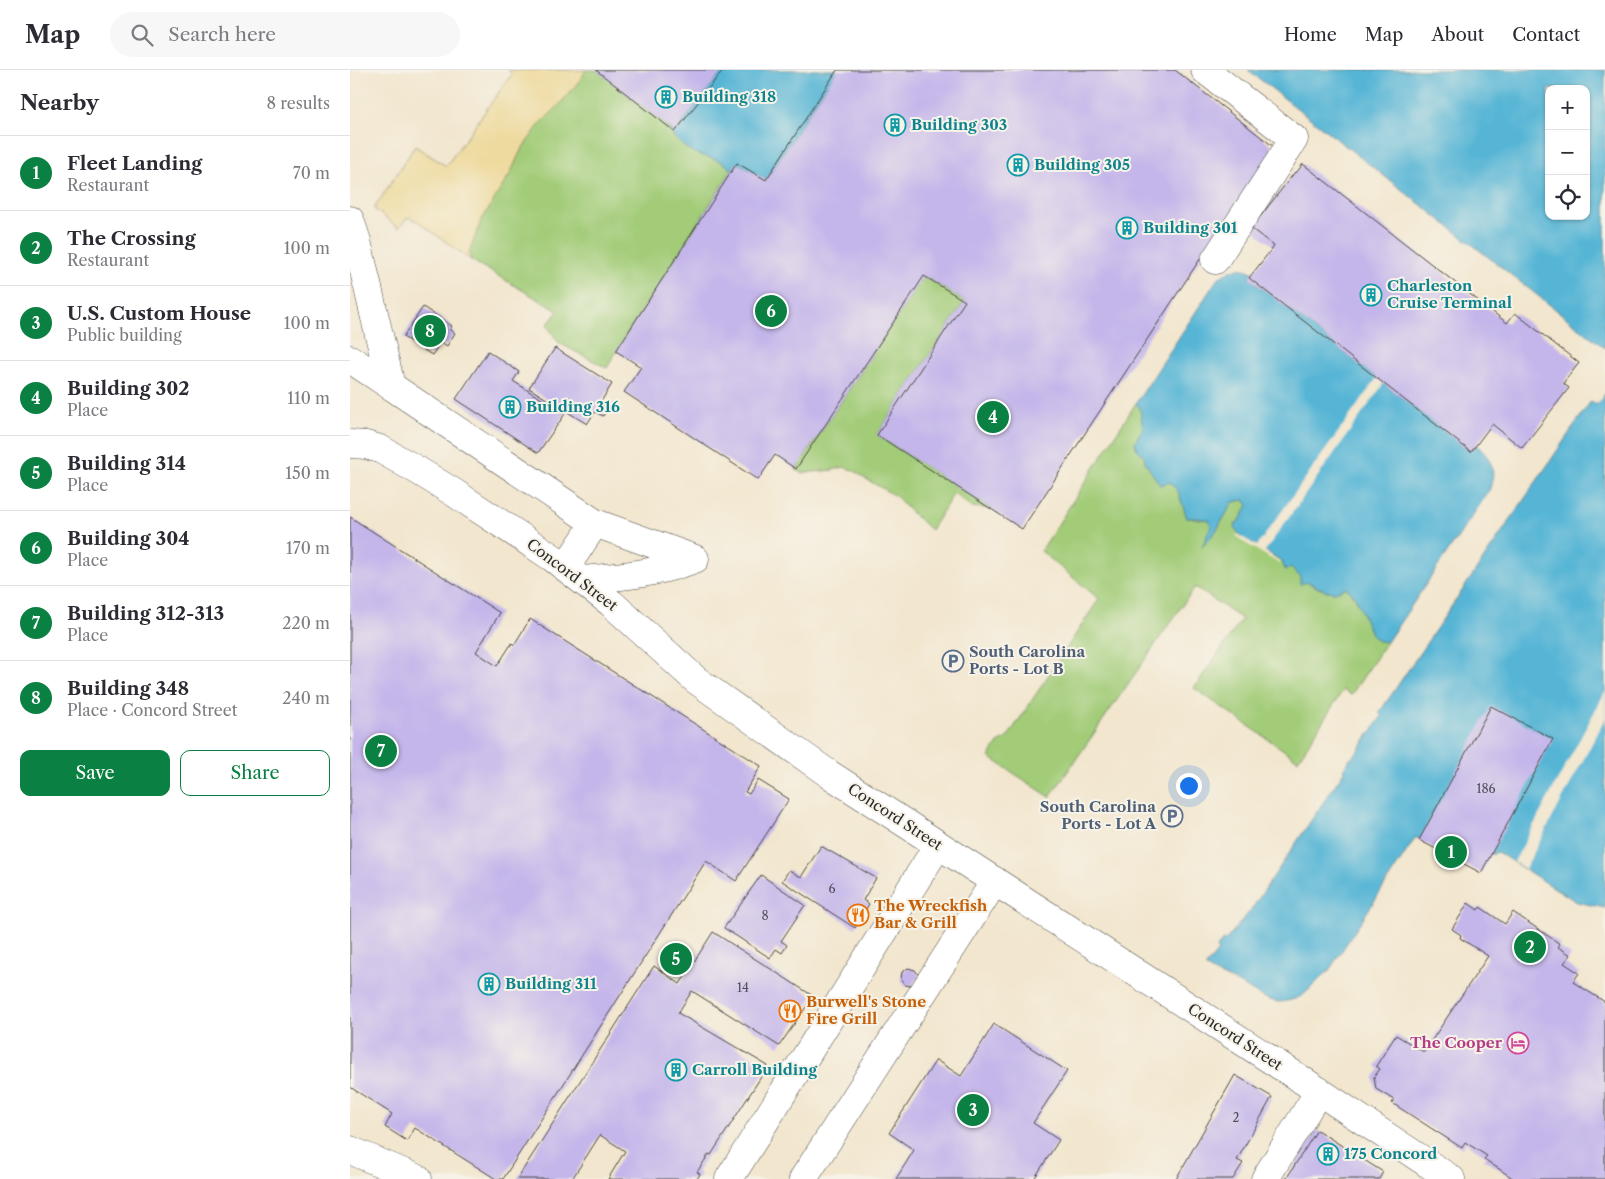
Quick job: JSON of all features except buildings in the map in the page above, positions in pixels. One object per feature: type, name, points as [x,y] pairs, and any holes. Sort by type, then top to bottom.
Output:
[{"type":"street","points":[[1205,70],[1294,139],[1215,260]]},
{"type":"street","points":[[350,220],[357,242],[357,282],[391,386]]},
{"type":"street","points":[[350,360],[596,523],[695,559],[654,572],[574,573],[596,523]]},
{"type":"street","name":"Concord Street","points":[[351,444],[366,445],[380,449],[454,492],[574,573],[611,603],[696,680],[844,784],[1452,1179]]},
{"type":"street","points":[[729,1179],[938,845]]},
{"type":"street","points":[[803,1179],[995,881]]},
{"type":"street","points":[[1265,1179],[1319,1091]]},
{"type":"street","points":[[361,1163],[418,1179]]},
{"type":"green space","points":[[586,70],[596,70],[665,124],[673,137],[701,155],[726,163],[732,170],[607,368],[559,343],[547,325],[558,311],[471,260],[469,252],[481,221],[510,174],[521,150],[540,124],[580,80]]},
{"type":"green space","points":[[924,276],[965,301],[877,435],[992,509],[971,507],[954,493],[931,530],[897,497],[855,471],[844,467],[802,473],[796,470]]},
{"type":"green space","points":[[1136,403],[1140,408],[1143,428],[1135,442],[1137,449],[1144,456],[1146,464],[1170,482],[1178,491],[1187,518],[1209,520],[1211,526],[1204,544],[1216,531],[1233,502],[1244,500],[1248,505],[1242,517],[1235,525],[1243,538],[1282,561],[1285,569],[1291,566],[1302,578],[1316,587],[1330,591],[1346,588],[1359,604],[1372,636],[1387,642],[1351,695],[1343,690],[1298,760],[1194,688],[1242,619],[1195,587],[1050,797],[989,757],[998,743],[1007,738],[1099,599],[1041,551]]},
{"type":"sand","points":[[508,70],[586,70],[560,104],[540,124],[521,150],[510,174],[481,221],[469,252],[471,260],[417,221],[408,217],[399,228],[374,209],[415,146],[446,166],[512,74]]},
{"type":"water","points":[[723,70],[837,70],[766,180],[737,163],[732,170],[721,161],[694,153],[676,138],[665,124],[675,132]]},
{"type":"water","points":[[1248,70],[1605,70],[1605,348]]},
{"type":"water","points":[[1238,268],[1253,272],[1249,278],[1470,451],[1476,445],[1486,455],[1492,465],[1493,477],[1489,491],[1387,642],[1378,641],[1372,636],[1355,596],[1346,588],[1335,592],[1326,591],[1308,582],[1300,584],[1300,577],[1291,567],[1285,570],[1282,561],[1243,538],[1236,531],[1235,525],[1242,517],[1248,505],[1244,500],[1233,502],[1216,531],[1202,547],[1211,526],[1209,520],[1187,518],[1178,491],[1170,482],[1160,485],[1146,464],[1144,456],[1137,449],[1135,442],[1143,428],[1140,408],[1136,403],[1218,278]]},
{"type":"water","points":[[1605,394],[1605,908],[1577,902],[1497,852],[1492,855],[1491,831],[1418,839],[1416,837],[1328,972],[1300,997],[1281,1002],[1269,1000],[1205,967],[1218,951],[1216,949],[1223,940],[1225,941],[1251,910],[1345,770],[1344,768],[1350,758],[1352,759],[1382,716],[1379,713],[1591,401],[1597,405]]},
{"type":"pier","points":[[1377,378],[1384,383],[1265,551],[1281,562],[1280,564],[1242,541],[1237,534],[1257,546]]},
{"type":"pier","points":[[1605,692],[1605,719],[1525,869],[1514,862]]},
{"type":"place","name":"Building 318","points":[[666,97]]},
{"type":"place","name":"Building 303","points":[[895,125]]},
{"type":"place","name":"Building 305","points":[[1018,165]]},
{"type":"place","name":"Building 301","points":[[1127,228]]},
{"type":"place","name":"Charleston Cruise Terminal","points":[[1371,295]]},
{"type":"place","name":"Building 304","points":[[771,311]]},
{"type":"place","name":"Building 348","points":[[430,331]]},
{"type":"place","name":"Building 316","points":[[510,407]]},
{"type":"place","name":"Building 302","points":[[993,417]]},
{"type":"place","name":"South Carolina Ports - Lot B","points":[[953,661]]},
{"type":"place","name":"Building 312-313","points":[[381,751]]},
{"type":"place","name":"South Carolina Ports - Lot A","points":[[1172,816]]},
{"type":"place","name":"Fleet Landing","points":[[1451,852]]},
{"type":"place","name":"The Wreckfish Bar & Grill","points":[[858,915]]},
{"type":"place","name":"The Crossing","points":[[1530,947]]},
{"type":"place","name":"Building 314","points":[[676,959]]},
{"type":"place","name":"Building 311","points":[[489,984]]},
{"type":"place","name":"Burwell's Stone Fire Grill","points":[[790,1011]]},
{"type":"place","name":"The Cooper","points":[[1518,1043]]},
{"type":"place","name":"Carroll Building","points":[[676,1070]]},
{"type":"place","name":"U.S. Custom House","points":[[973,1110]]},
{"type":"place","name":"175 Concord","points":[[1328,1154]]}]
